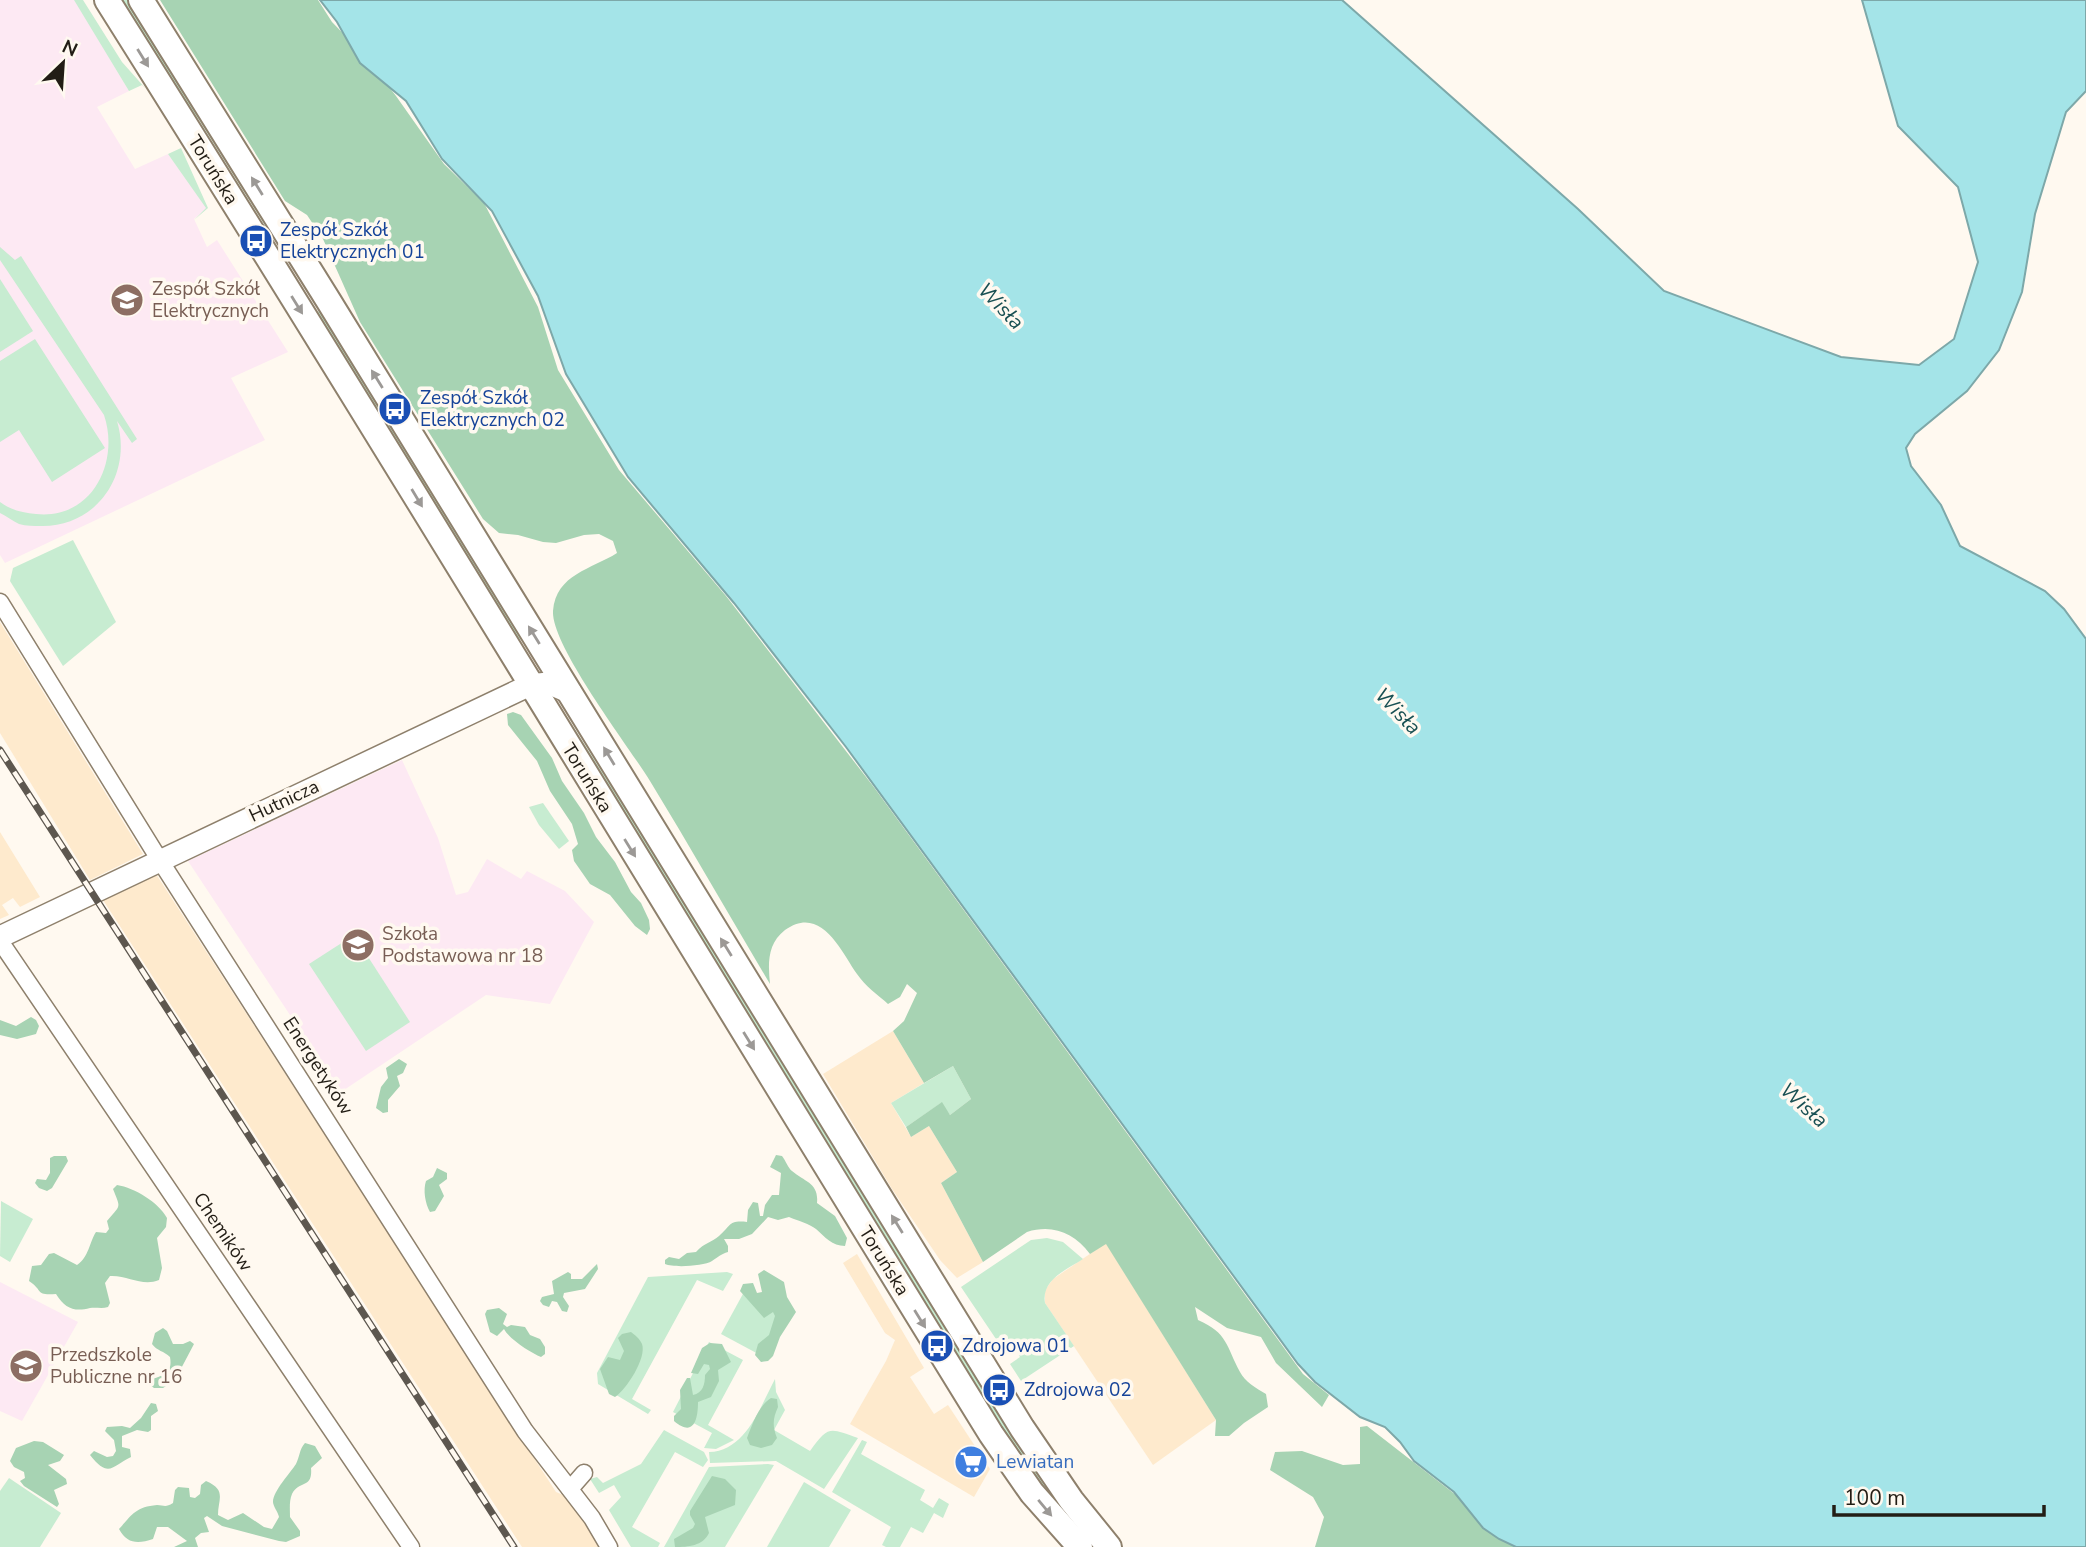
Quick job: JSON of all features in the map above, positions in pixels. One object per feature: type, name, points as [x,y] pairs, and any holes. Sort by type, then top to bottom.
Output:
[{"type":"main road","name":"Toruńska","points":[[107,0],[409,484],[991,1434],[1032,1493],[1080,1547]]},
{"type":"main road","name":"Toruńska","points":[[141,0],[1022,1427],[1071,1500],[1109,1547]]},
{"type":"main road","points":[[261,247],[285,232]]},
{"type":"street","name":"Energetyków","points":[[0,601],[159,859],[525,1431],[592,1518],[609,1547]]},
{"type":"street","points":[[530,685],[548,683],[570,693]]},
{"type":"street","name":"Hutnicza","points":[[0,939],[159,859],[530,685]]},
{"type":"street","name":"Chemików","points":[[0,939],[411,1547]]},
{"type":"street","points":[[570,1489],[584,1473]]},
{"type":"shaded area","name":"Zespół Szkół Elektrycznych","points":[[0,0],[75,0],[129,91],[97,107],[135,169],[168,154],[207,208],[194,219],[207,247],[217,240],[288,352],[231,378],[265,440],[5,563],[0,555]]},
{"type":"shaded area","points":[[0,622],[143,854],[90,880],[0,733]]},
{"type":"shaded area","name":"Szkoła Podstawowa nr 18","points":[[402,760],[438,838],[456,895],[468,892],[487,859],[521,879],[527,871],[565,891],[594,922],[550,1004],[486,995],[341,1092],[188,861]]},
{"type":"shaded area","points":[[0,832],[40,897],[20,907],[13,898],[2,905],[9,915],[0,919]]},
{"type":"shaded area","points":[[156,874],[556,1492],[575,1500],[602,1547],[522,1547],[103,900]]},
{"type":"shaded area","points":[[893,1031],[924,1083],[891,1103],[911,1137],[929,1126],[957,1172],[941,1183],[983,1262],[957,1278],[940,1260],[892,1189],[823,1074]]},
{"type":"shaded area","points":[[1106,1243],[1216,1420],[1153,1465],[1045,1303],[1045,1290],[1053,1279]]},
{"type":"shaded area","points":[[857,1254],[924,1368],[910,1377],[934,1414],[948,1405],[990,1469],[974,1497],[850,1424],[895,1340],[885,1333],[843,1263]]},
{"type":"shaded area","name":"Przedszkole Publiczne nr 16","points":[[0,1282],[78,1322],[22,1421],[0,1411]]},
{"type":"green space","points":[[74,0],[83,0],[122,62],[146,89],[142,85],[129,91]]},
{"type":"green space","points":[[118,0],[132,0],[273,232],[269,232],[199,120],[168,80]]},
{"type":"green space","points":[[160,0],[318,0],[332,22],[364,55],[444,164],[484,203],[538,307],[558,370],[619,470],[726,596],[873,786],[1303,1374],[1329,1395],[1322,1407],[1276,1363],[1261,1337],[1227,1328],[1195,1307],[1198,1320],[1221,1335],[1245,1379],[1266,1394],[1268,1407],[1229,1436],[1215,1436],[1216,1420],[1106,1244],[1090,1254],[1077,1241],[1062,1232],[1037,1230],[1027,1232],[983,1262],[941,1183],[957,1172],[929,1126],[911,1137],[906,1127],[942,1102],[950,1115],[971,1099],[953,1066],[924,1083],[893,1031],[904,1021],[917,993],[907,984],[900,997],[888,1004],[860,978],[837,943],[819,926],[809,923],[798,923],[785,930],[775,942],[769,962],[770,984],[650,781],[593,697],[564,648],[556,627],[553,611],[561,589],[577,574],[617,553],[613,541],[599,534],[556,543],[543,542],[499,533],[483,519],[360,322],[323,239],[307,215],[285,201]]},
{"type":"green space","points":[[181,148],[208,208],[194,220],[206,208],[168,154]]},
{"type":"green space","points":[[0,247],[15,260],[21,256],[137,439],[132,443],[117,421],[121,441],[115,478],[94,507],[61,524],[19,524],[0,513],[0,502],[17,511],[36,514],[56,513],[72,508],[86,498],[97,484],[108,451],[108,433],[104,415],[0,260]]},
{"type":"green space","points":[[0,279],[33,331],[0,352]]},
{"type":"green space","points":[[323,308],[525,637],[515,643],[314,315]]},
{"type":"green space","points":[[35,339],[105,448],[52,482],[19,430],[0,442],[0,361]]},
{"type":"green space","points":[[73,540],[116,622],[63,666],[10,581],[13,568]]},
{"type":"green space","points":[[545,689],[553,695],[663,864],[1100,1547],[1093,1547],[1017,1460]]},
{"type":"green space","points":[[513,712],[521,715],[552,758],[562,781],[584,813],[596,837],[641,903],[649,920],[650,929],[647,935],[635,926],[610,895],[590,884],[574,861],[572,850],[578,844],[572,824],[550,791],[537,761],[508,725],[507,714]]},
{"type":"green space","points":[[543,803],[569,841],[559,849],[539,825],[529,807]]},
{"type":"green space","points":[[354,935],[410,1022],[366,1051],[309,964]]},
{"type":"green space","points":[[31,1017],[39,1026],[36,1034],[17,1039],[0,1035],[0,1020],[16,1026]]},
{"type":"green space","points":[[399,1059],[407,1064],[403,1073],[397,1076],[400,1086],[388,1100],[388,1112],[383,1113],[376,1108],[381,1087],[388,1078],[386,1068]]},
{"type":"green space","points":[[953,1066],[971,1099],[950,1115],[941,1103],[906,1127],[891,1103]]},
{"type":"green space","points":[[776,1155],[782,1156],[791,1170],[813,1187],[817,1203],[835,1216],[847,1238],[845,1246],[832,1243],[813,1227],[789,1217],[778,1220],[768,1217],[752,1234],[739,1239],[724,1239],[728,1252],[712,1261],[689,1266],[665,1264],[669,1257],[679,1259],[687,1253],[696,1252],[719,1236],[730,1224],[747,1222],[748,1210],[753,1202],[758,1203],[760,1216],[763,1216],[765,1205],[772,1195],[779,1195],[781,1173],[770,1167]]},
{"type":"green space","points":[[66,1156],[68,1161],[52,1188],[47,1191],[35,1183],[37,1179],[46,1180],[50,1173],[50,1158]]},
{"type":"green space","points":[[437,1168],[447,1173],[447,1179],[439,1185],[444,1196],[435,1211],[430,1212],[425,1185]]},
{"type":"green space","points":[[117,1185],[145,1197],[167,1218],[166,1227],[157,1238],[162,1268],[159,1280],[141,1282],[110,1276],[105,1283],[110,1303],[104,1308],[75,1309],[63,1303],[56,1294],[40,1292],[29,1281],[32,1266],[41,1265],[49,1254],[54,1253],[77,1265],[81,1262],[96,1232],[106,1233],[109,1229],[107,1221],[118,1206],[113,1189]]},
{"type":"green space","points":[[1,1201],[33,1219],[10,1262],[0,1256]]},
{"type":"green space","points":[[1047,1238],[1063,1242],[1083,1259],[1056,1276],[1045,1295],[1045,1303],[1074,1346],[1021,1381],[1010,1364],[1020,1357],[1005,1334],[996,1339],[961,1287],[1031,1240]]},
{"type":"green space","points":[[597,1264],[598,1269],[585,1289],[564,1293],[563,1297],[569,1306],[567,1312],[562,1311],[557,1302],[552,1301],[549,1307],[540,1301],[542,1297],[554,1294],[552,1281],[568,1272],[571,1279],[582,1279]]},
{"type":"green space","points":[[764,1270],[784,1282],[787,1297],[796,1312],[780,1337],[773,1356],[768,1361],[761,1362],[755,1355],[758,1344],[769,1335],[775,1316],[773,1312],[764,1318],[740,1291],[743,1284],[753,1283],[757,1293],[762,1292],[758,1274]]},
{"type":"green space","points":[[727,1272],[733,1274],[723,1291],[697,1280],[632,1399],[651,1410],[648,1414],[598,1384],[597,1373],[648,1277]]},
{"type":"green space","points":[[744,1292],[785,1314],[762,1356],[721,1334]]},
{"type":"green space","points":[[499,1308],[507,1314],[503,1324],[507,1327],[525,1327],[530,1335],[540,1339],[545,1347],[545,1354],[541,1357],[526,1349],[504,1329],[497,1336],[490,1332],[485,1314],[487,1310]]},
{"type":"green space","points":[[163,1328],[173,1344],[190,1341],[194,1344],[175,1380],[163,1388],[154,1388],[149,1384],[150,1380],[166,1373],[171,1363],[170,1357],[152,1344],[155,1333]]},
{"type":"green space","points":[[631,1332],[639,1339],[643,1350],[639,1365],[630,1381],[615,1397],[609,1394],[600,1369],[608,1357],[620,1360],[624,1351],[618,1338]]},
{"type":"green space","points":[[709,1342],[743,1360],[708,1425],[734,1440],[716,1449],[704,1448],[712,1433],[673,1412]]},
{"type":"green space","points":[[710,1343],[722,1344],[731,1362],[718,1370],[719,1381],[711,1397],[698,1402],[696,1420],[686,1428],[674,1421],[674,1416],[681,1409],[680,1390],[687,1378],[690,1378],[693,1395],[701,1390],[705,1375],[710,1369],[709,1365],[704,1364],[698,1374],[691,1373],[702,1348]]},
{"type":"green space","points":[[775,1379],[776,1392],[785,1410],[774,1430],[810,1451],[821,1437],[830,1431],[858,1438],[824,1489],[776,1461],[710,1463],[709,1452],[722,1450],[733,1444],[750,1426]]},
{"type":"green space","points":[[771,1398],[777,1399],[774,1430],[777,1438],[772,1445],[761,1448],[750,1445],[747,1438],[754,1421],[763,1405]]},
{"type":"green space","points":[[151,1403],[156,1404],[158,1411],[151,1416],[151,1430],[137,1430],[122,1436],[122,1447],[130,1449],[131,1457],[106,1469],[96,1462],[90,1455],[94,1451],[107,1457],[113,1456],[116,1451],[114,1440],[105,1431],[107,1427],[130,1428]]},
{"type":"green space","points":[[1367,1426],[1522,1547],[1315,1547],[1324,1517],[1313,1497],[1270,1470],[1275,1452],[1302,1451],[1343,1465],[1360,1464],[1360,1427]]},
{"type":"green space","points":[[664,1430],[704,1452],[708,1460],[703,1467],[675,1452],[632,1527],[660,1543],[658,1547],[631,1547],[609,1510],[621,1497],[614,1485],[599,1493],[590,1479],[597,1477],[603,1483],[641,1464]]},
{"type":"green space","points":[[862,1440],[867,1442],[861,1454],[925,1490],[920,1500],[933,1508],[939,1498],[949,1504],[943,1518],[934,1513],[923,1533],[911,1527],[900,1547],[882,1545],[891,1527],[832,1492]]},
{"type":"green space","points":[[34,1441],[43,1442],[64,1455],[60,1461],[48,1465],[66,1479],[67,1484],[54,1490],[59,1504],[57,1507],[24,1486],[20,1481],[25,1478],[24,1472],[14,1467],[10,1461],[16,1448]]},
{"type":"green space","points":[[305,1443],[315,1446],[322,1458],[311,1468],[308,1482],[298,1487],[291,1497],[290,1517],[300,1531],[300,1536],[286,1542],[279,1541],[222,1526],[207,1516],[204,1518],[209,1532],[201,1533],[195,1538],[198,1547],[174,1547],[187,1541],[168,1527],[157,1527],[153,1539],[142,1542],[129,1540],[119,1529],[139,1510],[173,1503],[178,1487],[189,1488],[190,1497],[195,1498],[206,1481],[219,1491],[218,1515],[228,1520],[243,1513],[264,1527],[272,1529],[279,1517],[273,1504],[274,1498],[296,1464]]},
{"type":"green space","points":[[774,1465],[725,1547],[664,1547],[709,1467]]},
{"type":"green space","points":[[712,1476],[725,1479],[736,1490],[735,1505],[705,1517],[709,1533],[703,1541],[690,1546],[675,1547],[674,1539],[693,1528],[695,1524],[690,1511]]},
{"type":"green space","points":[[9,1478],[61,1513],[40,1547],[0,1547],[0,1491]]},
{"type":"green space","points":[[804,1482],[851,1510],[829,1547],[767,1547]]},
{"type":"water","name":"Wisła","points":[[320,0],[1342,0],[1578,209],[1664,291],[1841,357],[1919,365],[1954,339],[1978,262],[1958,187],[1898,126],[1862,0],[2086,0],[2086,91],[2066,112],[2035,214],[2022,292],[1999,350],[1967,391],[1915,434],[1906,448],[1911,466],[1941,505],[1960,546],[2045,591],[2064,609],[2086,639],[2086,1547],[1516,1547],[1483,1528],[1454,1492],[1414,1461],[1385,1427],[1360,1417],[1315,1382],[1298,1364],[846,747],[734,603],[628,477],[566,374],[538,296],[492,211],[442,159],[406,101],[360,63],[337,22]]},
{"type":"railway","points":[[0,750],[514,1547]]},
{"type":"place","name":"Zespół Szkół Elektrycznych 01","points":[[256,241]]},
{"type":"place","name":"Zespół Szkół Elektrycznych","points":[[127,300]]},
{"type":"place","name":"Zespół Szkół Elektrycznych 02","points":[[395,409]]},
{"type":"place","name":"Szkoła Podstawowa nr 18","points":[[358,945]]},
{"type":"place","name":"Zdrojowa 01","points":[[937,1346]]},
{"type":"place","name":"Przedszkole Publiczne nr 16","points":[[26,1366]]},
{"type":"place","name":"Zdrojowa 02","points":[[999,1390]]},
{"type":"place","name":"Lewiatan","points":[[971,1462]]}]
